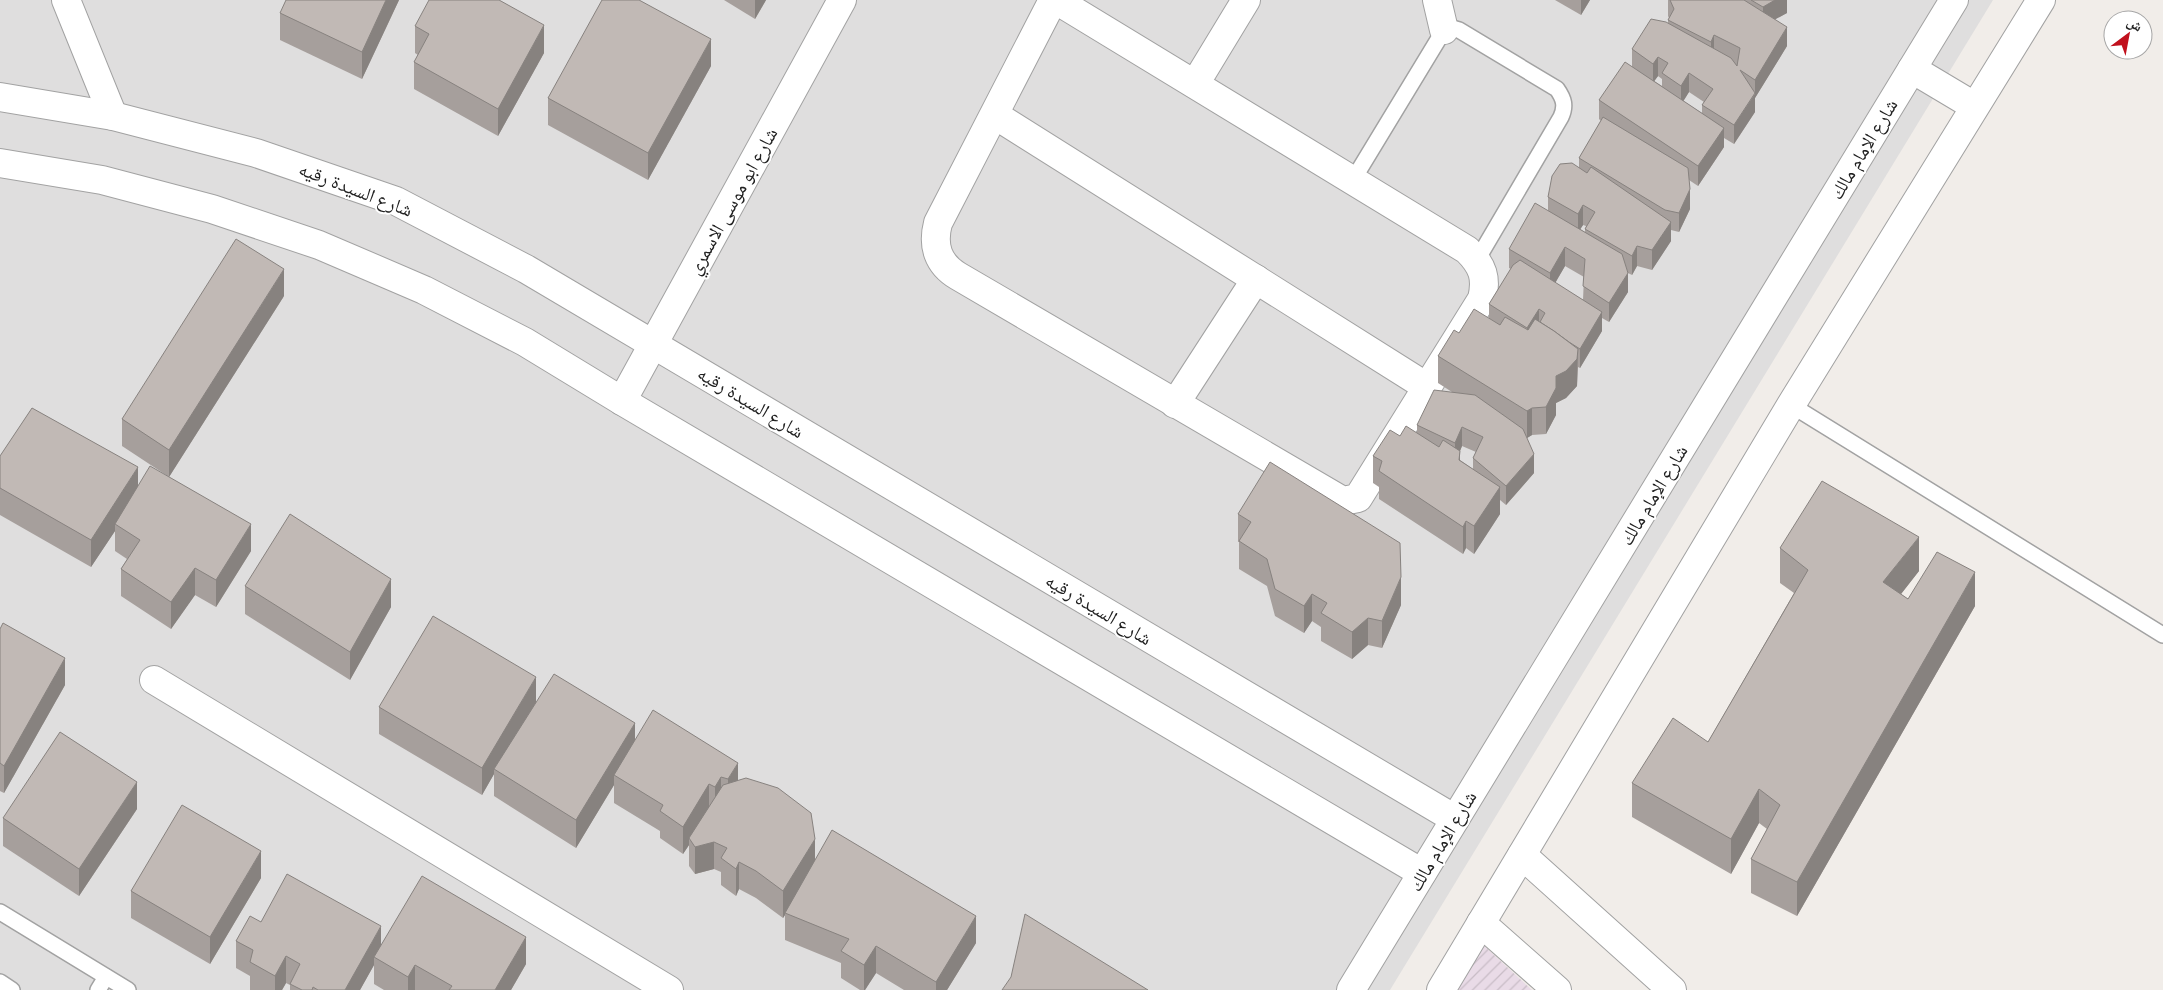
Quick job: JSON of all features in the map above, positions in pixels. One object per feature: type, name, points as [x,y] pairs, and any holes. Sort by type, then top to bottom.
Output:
[{"type":"street","points":[[66,0],[113,116]]},
{"type":"street","name":"شارع ابو موسى الاسمري","points":[[622,401],[842,0]]},
{"type":"street","points":[[1055,0],[1467,250],[1477,260],[1483,272],[1485,286],[1482,299],[1358,498],[1342,501],[949,271],[942,263],[937,253],[935,242],[938,223],[1055,0]]},
{"type":"street","points":[[1195,84],[1246,0]]},
{"type":"street","points":[[1437,0],[1444,30]]},
{"type":"street","name":"شارع الإمام مالك","points":[[1351,990],[1954,0]]},
{"type":"street","points":[[1441,990],[1791,404],[2041,0]]},
{"type":"street","points":[[1912,69],[1974,106]]},
{"type":"street","name":"شارع السيدة رقيه","points":[[0,97],[113,116],[256,153],[396,201],[526,268],[1455,819]]},
{"type":"street","points":[[995,115],[1427,387]]},
{"type":"street","points":[[0,163],[102,180],[212,209],[319,245],[424,290],[525,342],[1422,873]]},
{"type":"street","points":[[1175,404],[1256,279]]},
{"type":"street","points":[[154,680],[669,990]]},
{"type":"street","points":[[1522,855],[1672,990]]},
{"type":"street","points":[[1481,923],[1557,990]]},
{"type":"lane","points":[[1353,180],[1444,30],[1452,28],[1459,30],[1557,89],[1563,98],[1565,108],[1477,260]]},
{"type":"lane","points":[[1791,404],[2163,635]]},
{"type":"lane","points":[[0,912],[128,990]]},
{"type":"lane","points":[[98,990],[106,977]]},
{"type":"lane","points":[[0,982],[12,990]]},
{"type":"shaded area","points":[[0,0],[1993,0],[1390,990],[0,990]]},
{"type":"shaded area","points":[[1481,943],[1532,990],[1453,990]]},
{"type":"building","points":[[286,0],[386,0],[362,52],[280,13]]},
{"type":"building","points":[[429,0],[499,0],[544,25],[498,109],[414,62],[429,34],[415,26]]},
{"type":"building","points":[[602,0],[639,0],[711,39],[648,153],[548,98]]},
{"type":"building","points":[[1670,0],[1744,0],[1787,27],[1755,80],[1740,70],[1755,93],[1734,125],[1702,105],[1713,89],[1689,73],[1681,86],[1662,73],[1668,63],[1658,57],[1653,64],[1632,49],[1651,19],[1666,22],[1731,58],[1737,66],[1740,48],[1714,35],[1711,42],[1668,20],[1674,9]]},
{"type":"building","points":[[1751,0],[1775,0],[1763,7]]},
{"type":"building","points":[[1625,62],[1724,128],[1698,166],[1599,100]]},
{"type":"building","points":[[1603,117],[1688,168],[1690,189],[1679,213],[1665,210],[1579,158]]},
{"type":"building","points":[[1572,163],[1587,173],[1591,167],[1671,222],[1652,250],[1637,246],[1632,256],[1585,229],[1595,212],[1583,205],[1578,214],[1548,197],[1552,176],[1560,164]]},
{"type":"building","points":[[1535,203],[1622,254],[1628,273],[1609,303],[1583,286],[1585,259],[1565,247],[1550,273],[1509,249]]},
{"type":"building","points":[[236,239],[284,269],[169,450],[122,419]]},
{"type":"building","points":[[1520,260],[1602,312],[1580,349],[1540,322],[1545,313],[1539,309],[1527,328],[1489,304],[1513,265]]},
{"type":"building","points":[[1474,309],[1500,325],[1505,317],[1528,330],[1535,319],[1578,349],[1577,359],[1566,371],[1556,376],[1556,388],[1546,407],[1532,408],[1527,411],[1438,356],[1454,330],[1459,333]]},
{"type":"building","points":[[1434,390],[1475,395],[1523,429],[1534,454],[1506,486],[1473,458],[1483,437],[1462,427],[1455,443],[1417,425]]},
{"type":"building","points":[[32,408],[138,467],[91,540],[0,488],[0,456]]},
{"type":"building","points":[[1406,426],[1439,447],[1443,440],[1460,451],[1459,460],[1500,487],[1474,526],[1466,521],[1463,527],[1379,471],[1382,461],[1373,456],[1390,430],[1400,436]]},
{"type":"building","points":[[1270,462],[1400,543],[1401,577],[1382,621],[1368,618],[1352,632],[1321,613],[1327,603],[1312,594],[1304,606],[1275,589],[1267,559],[1239,541],[1251,522],[1238,514]]},
{"type":"building","points":[[150,466],[251,524],[216,580],[195,568],[171,602],[121,569],[140,540],[115,524]]},
{"type":"building","points":[[1822,481],[1919,537],[1883,582],[1908,599],[1937,552],[1975,572],[1797,882],[1751,859],[1780,805],[1759,789],[1731,839],[1632,783],[1673,718],[1708,742],[1808,570],[1780,548]]},
{"type":"building","points":[[290,514],[391,579],[350,652],[245,586]]},
{"type":"building","points":[[433,616],[536,677],[482,768],[379,707]]},
{"type":"building","points":[[3,623],[65,658],[4,766],[0,763],[0,629]]},
{"type":"building","points":[[554,674],[635,723],[576,820],[494,769]]},
{"type":"building","points":[[653,710],[738,763],[728,779],[721,777],[715,787],[709,784],[683,827],[660,811],[663,805],[614,775]]},
{"type":"building","points":[[60,732],[137,782],[79,869],[3,818]]},
{"type":"building","points":[[746,778],[778,788],[811,813],[815,839],[783,891],[756,871],[739,862],[736,869],[721,858],[727,848],[714,842],[695,847],[689,838],[723,785]]},
{"type":"building","points":[[182,805],[261,851],[210,937],[131,891]]},
{"type":"building","points":[[832,830],[976,916],[936,982],[876,946],[864,965],[841,951],[849,939],[785,913]]},
{"type":"building","points":[[287,874],[381,926],[345,990],[318,990],[313,987],[312,990],[302,990],[290,984],[300,964],[286,956],[275,976],[250,962],[253,950],[236,941],[250,916],[261,922]]},
{"type":"building","points":[[422,876],[526,937],[495,990],[449,990],[452,986],[415,965],[408,977],[374,957]]},
{"type":"building","points":[[1025,914],[1148,990],[1002,990],[1011,977]]}]
